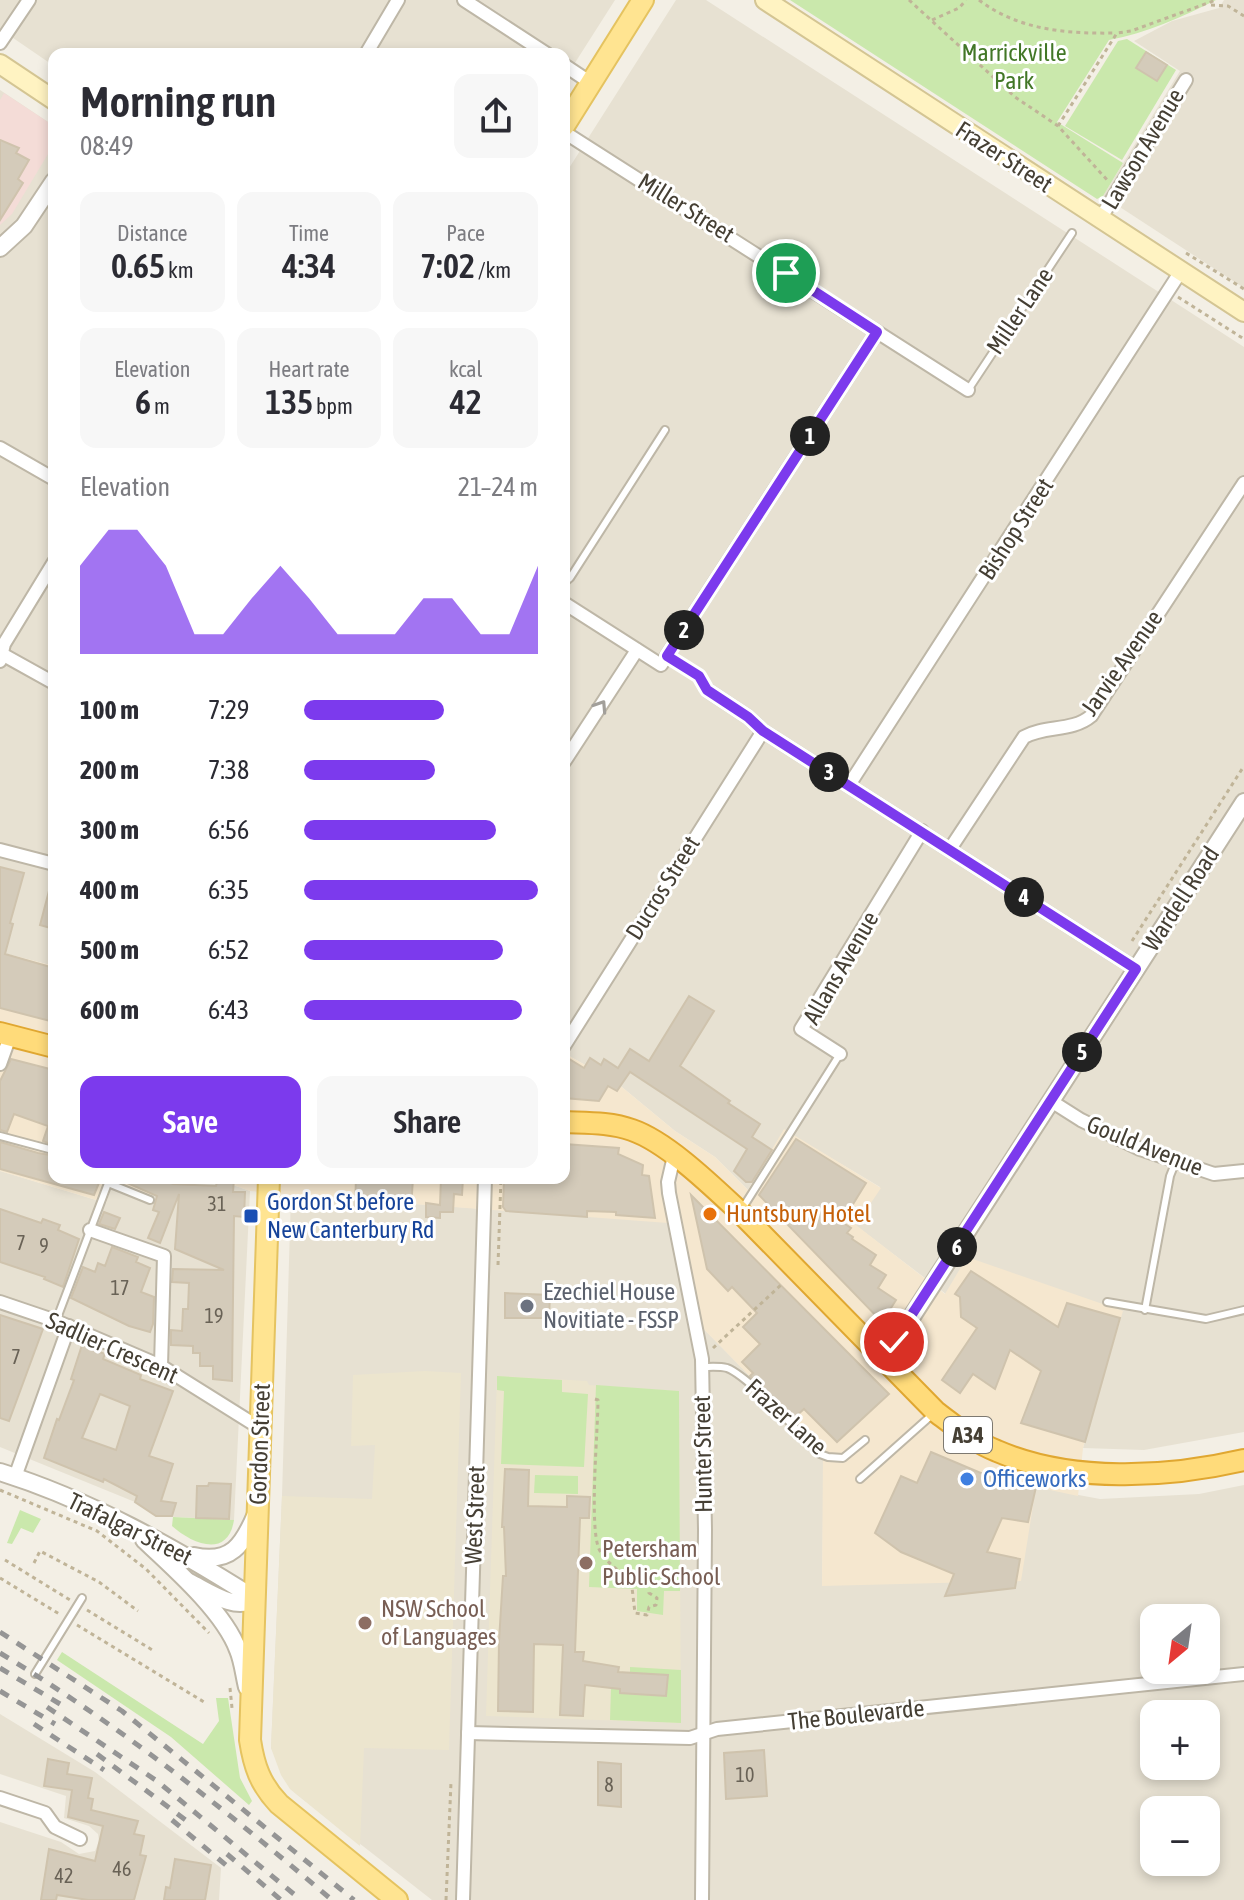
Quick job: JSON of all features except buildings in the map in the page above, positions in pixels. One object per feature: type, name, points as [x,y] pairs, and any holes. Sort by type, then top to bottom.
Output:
[{"type":"highway","points":[[5,1034],[48,1045]]},
{"type":"highway","name":"A34","points":[[570,1122],[633,1130],[710,1183],[936,1412],[997,1451],[1024,1461],[1080,1472],[1189,1471],[1244,1460]]},
{"type":"main road","points":[[570,119],[643,0]]},
{"type":"main road","name":"Frazer Street","points":[[765,0],[1244,312]]},
{"type":"main road","points":[[0,64],[48,96]]},
{"type":"main road","name":"Gordon Street","points":[[269,1184],[254,1598],[242,1709],[254,1764],[265,1789],[279,1804],[397,1900]]},
{"type":"street","points":[[0,43],[29,0]]},
{"type":"street","points":[[370,48],[398,0]]},
{"type":"street","points":[[464,0],[538,48]]},
{"type":"street","points":[[570,69],[591,83]]},
{"type":"street","name":"Lawson Avenue","points":[[1100,219],[1186,80]]},
{"type":"street","name":"Miller Street","points":[[570,133],[968,390]]},
{"type":"street","points":[[0,248],[24,226],[48,190]]},
{"type":"street","name":"Bishop Street","points":[[849,785],[1181,271]]},
{"type":"street","points":[[570,607],[637,650],[664,660],[877,332]]},
{"type":"street","points":[[0,448],[48,476]]},
{"type":"street","name":"Jarvie Avenue","points":[[950,849],[1024,737],[1033,732],[1077,724],[1091,716],[1244,483]]},
{"type":"street","points":[[48,572],[15,625],[1,656],[48,680]]},
{"type":"street","points":[[570,753],[637,650]]},
{"type":"street","points":[[707,690],[748,717],[763,731],[1136,969]]},
{"type":"street","name":"Ducros Street","points":[[570,1037],[763,731]]},
{"type":"street","name":"Wardell Road","points":[[880,1355],[898,1338],[1244,802]]},
{"type":"street","name":"Allans Avenue","points":[[840,1054],[801,1029],[922,831]]},
{"type":"street","points":[[0,850],[48,862]]},
{"type":"street","points":[[0,1064],[5,1034]]},
{"type":"street","name":"Gould Avenue","points":[[1051,1101],[1081,1120],[1140,1149],[1214,1174],[1244,1171]]},
{"type":"street","name":"Hunter Street","points":[[674,1156],[668,1182],[669,1193],[702,1363],[705,1530],[702,1900]]},
{"type":"street","name":"West Street","points":[[463,1900],[485,1184]]},
{"type":"street","points":[[90,1230],[164,1256],[161,1366]]},
{"type":"street","name":"Sadlier Crescent","points":[[0,1302],[63,1323],[161,1366],[260,1428]]},
{"type":"street","points":[[8,1474],[63,1323]]},
{"type":"street","name":"Trafalgar Street","points":[[8,1474],[81,1503],[181,1552],[254,1598]]},
{"type":"street","points":[[181,1552],[206,1558],[227,1555],[245,1537],[257,1513]]},
{"type":"street","points":[[131,1528],[189,1582],[232,1636],[239,1651],[242,1709]]},
{"type":"street","points":[[189,1582],[237,1603],[249,1603],[254,1598]]},
{"type":"street","name":"The Boulevarde","points":[[468,1733],[690,1738],[717,1729],[1244,1674]]},
{"type":"street","points":[[0,1798],[45,1813],[55,1827],[80,1839]]},
{"type":"lane","name":"Miller Lane","points":[[968,390],[1072,233]]},
{"type":"lane","points":[[570,578],[665,430]]},
{"type":"lane","name":"Allans Avenue","points":[[740,1212],[840,1054]]},
{"type":"lane","points":[[0,1136],[48,1149]]},
{"type":"lane","points":[[1145,1310],[1170,1176],[1176,1161]]},
{"type":"lane","points":[[63,1323],[90,1230],[107,1184]]},
{"type":"lane","points":[[117,1184],[150,1200]]},
{"type":"lane","points":[[1107,1302],[1206,1319],[1244,1310]]},
{"type":"lane","name":"Frazer Lane","points":[[702,1363],[733,1371],[820,1454],[843,1458],[865,1440]]},
{"type":"lane","points":[[860,1479],[936,1412]]},
{"type":"lane","points":[[35,1674],[82,1598]]},
{"type":"path","points":[[909,0],[1015,97],[1058,126],[1118,192]]},
{"type":"path","points":[[931,20],[959,8],[966,0]]},
{"type":"path","points":[[979,0],[1001,15],[1050,30],[1083,34],[1131,31],[1216,0]]},
{"type":"path","points":[[1207,5],[1228,6],[1244,16]]},
{"type":"path","points":[[1058,126],[1117,33]]},
{"type":"path","points":[[1168,290],[1244,339]]},
{"type":"path","points":[[664,660],[699,676],[707,690]]},
{"type":"path","name":"Wardell Road","points":[[1132,941],[1244,766]]},
{"type":"path","points":[[702,1363],[781,1285]]},
{"type":"path","points":[[595,1399],[598,1400],[597,1542],[605,1559],[631,1579],[635,1613],[647,1615],[646,1610],[656,1605],[657,1598],[649,1593],[650,1590]]},
{"type":"path","points":[[0,1490],[97,1531],[123,1548],[211,1635]]},
{"type":"path","points":[[34,1563],[40,1551],[99,1582],[138,1611]]},
{"type":"path","points":[[0,1578],[183,1693],[204,1702]]},
{"type":"path","points":[[229,1682],[242,1709]]},
{"type":"path","points":[[446,1900],[452,1775]]},
{"type":"shaded area","points":[[0,0],[615,0],[570,71],[570,48],[48,48],[48,62],[0,29]]},
{"type":"shaded area","points":[[676,0],[706,0],[1244,347],[1244,1432],[1144,1450],[1083,1448],[1122,1311],[946,1294],[855,1225],[880,1187],[784,1130],[748,1190],[715,1157],[675,1131],[617,1083],[570,1056],[570,167]]},
{"type":"shaded area","points":[[1224,0],[1244,0],[1244,288],[1103,196],[1180,71],[1134,41],[1172,21],[1219,8]]},
{"type":"shaded area","points":[[0,90],[48,122],[48,964],[0,952]]},
{"type":"shaded area","points":[[4,93],[48,122],[48,154],[12,214],[0,225],[0,100]]},
{"type":"shaded area","points":[[0,952],[48,964],[48,1184],[112,1184],[106,1203],[0,1171]]},
{"type":"shaded area","points":[[570,1056],[617,1083],[675,1131],[715,1157],[748,1190],[784,1129],[881,1188],[856,1225],[945,1294],[967,1257],[1123,1311],[1083,1448],[1078,1496],[1036,1487],[1021,1581],[822,1586],[823,1451],[686,1311],[668,1223],[291,1195],[250,1191],[223,1184],[570,1184]]},
{"type":"shaded area","points":[[0,1171],[106,1203],[112,1184],[222,1184],[250,1191],[234,1520],[156,1516],[135,1502],[0,1447]]},
{"type":"shaded area","points":[[118,1184],[154,1184],[151,1197]]},
{"type":"shaded area","points":[[291,1195],[669,1222],[686,1311],[824,1451],[822,1586],[1036,1487],[1100,1499],[1199,1494],[1244,1485],[1244,1900],[432,1900],[295,1793],[271,1748]]},
{"type":"shaded area","name":"NSW School of Languages","points":[[425,1371],[461,1373],[449,1750],[364,1748],[360,1846],[290,1789],[271,1748],[282,1496],[372,1499],[375,1445],[351,1446],[353,1375]]},
{"type":"shaded area","name":"Petersham Public School","points":[[497,1376],[587,1381],[589,1385],[679,1391],[681,1723],[486,1716]]},
{"type":"shaded area","points":[[0,1714],[95,1772],[221,1868],[219,1900],[0,1900],[0,1822],[61,1842],[79,1854],[95,1851],[99,1841],[98,1834],[89,1826],[64,1818],[66,1796],[0,1774]]},
{"type":"green space","name":"Marrickville Park","points":[[790,0],[1216,0],[1164,24],[1109,40],[1057,122],[1123,163],[1103,196],[1097,199]]},
{"type":"green space","points":[[1127,39],[1176,70],[1122,160],[1065,126],[1118,41]]},
{"type":"green space","points":[[497,1376],[562,1380],[562,1392],[588,1394],[584,1467],[501,1464],[504,1391],[497,1390]]},
{"type":"green space","points":[[596,1385],[679,1391],[680,1591],[664,1591],[663,1615],[637,1611],[637,1589],[589,1587]]},
{"type":"green space","points":[[535,1475],[578,1476],[578,1494],[534,1493]]},
{"type":"green space","points":[[20,1510],[41,1519],[33,1533],[21,1528],[12,1544],[7,1543]]},
{"type":"green space","points":[[173,1517],[234,1520],[225,1540],[208,1544],[180,1533],[172,1526]]},
{"type":"green space","points":[[62,1652],[203,1744],[219,1721],[216,1698],[228,1698],[240,1778],[252,1801],[249,1805],[171,1737],[57,1660]]},
{"type":"green space","points":[[630,1667],[681,1670],[681,1723],[610,1720],[611,1688],[620,1688],[620,1693],[666,1696],[668,1675],[630,1673]]},
{"type":"railway","points":[[0,1632],[122,1711],[354,1900]]},
{"type":"railway","points":[[0,1653],[87,1709],[171,1770],[332,1900]]},
{"type":"railway","points":[[0,1668],[65,1707]]},
{"type":"railway","points":[[0,1691],[55,1724]]},
{"type":"railway","points":[[47,1707],[157,1781],[301,1900]]},
{"type":"railway","points":[[34,1724],[104,1770]]},
{"type":"railway","points":[[97,1754],[187,1821]]},
{"type":"railway","points":[[172,1820],[233,1871]]},
{"type":"railway","points":[[227,1854],[281,1900]]},
{"type":"place","name":"Huntsbury Hotel","points":[[710,1214]]},
{"type":"place","name":"Gordon St before New Canterbury Rd","points":[[251,1216]]},
{"type":"place","name":"Ezechiel House Novitiate - FSSP","points":[[527,1306]]},
{"type":"place","name":"Officeworks","points":[[967,1479]]},
{"type":"place","name":"Petersham Public School","points":[[586,1563]]},
{"type":"place","name":"NSW School of Languages","points":[[365,1623]]},
{"type":"route","points":[[786,273],[877,332],[667,656],[699,676],[707,690],[748,717],[763,731],[1136,969],[894,1342]]}]
